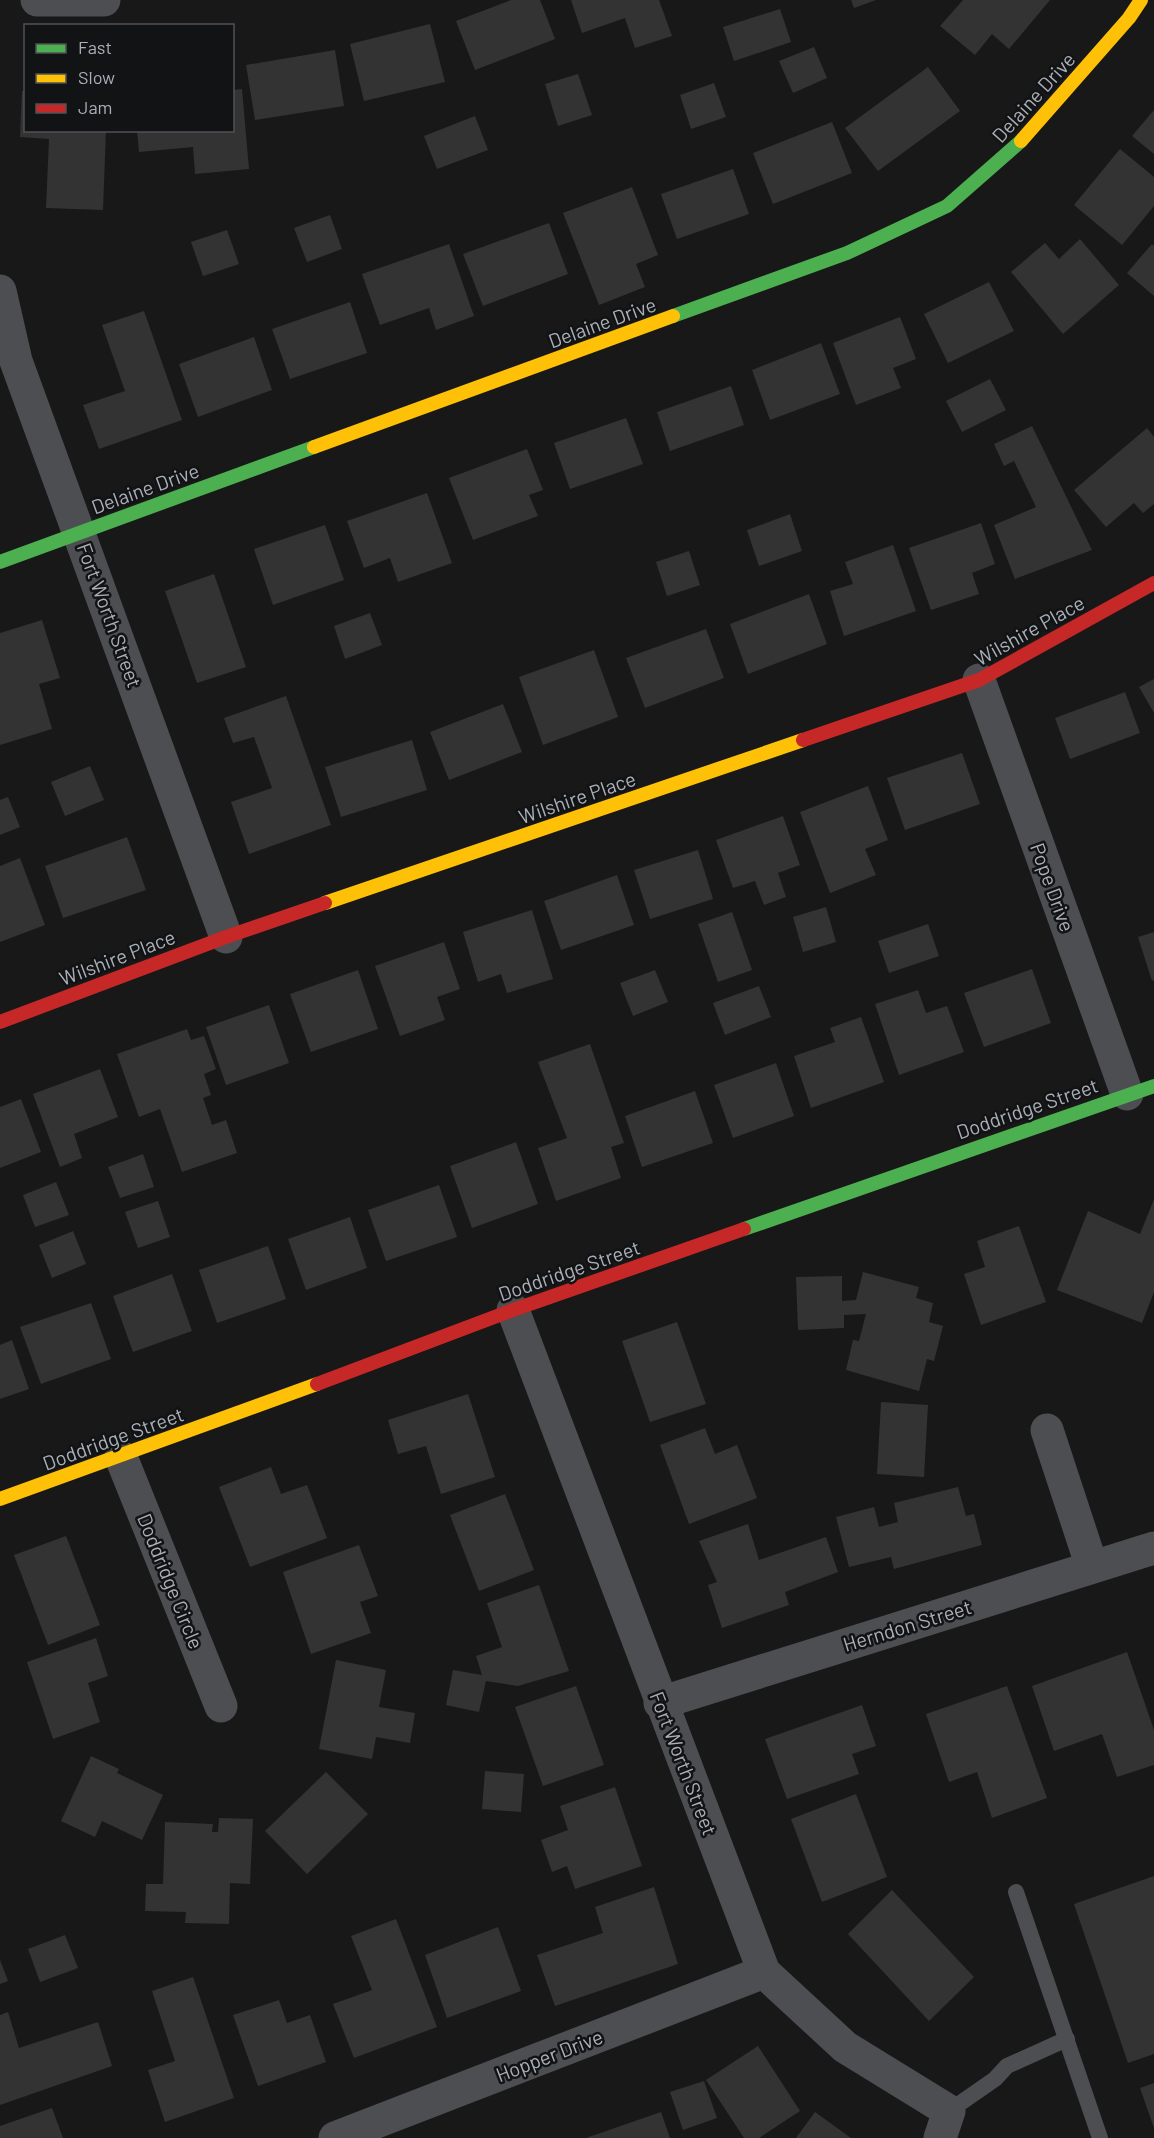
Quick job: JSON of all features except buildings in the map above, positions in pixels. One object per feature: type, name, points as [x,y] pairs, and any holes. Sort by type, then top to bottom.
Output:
[{"type":"street","points":[[37,0],[104,0]]},
{"type":"street","name":"Delaine Drive","points":[[0,562],[847,253],[947,206],[1014,150],[1129,18],[1141,0]]},
{"type":"street","name":"Fort Worth Street","points":[[0,291],[16,361],[81,532],[226,937]]},
{"type":"street","name":"Wilshire Place","points":[[0,1022],[226,937],[979,680],[1154,583]]},
{"type":"street","name":"Pope Drive","points":[[979,680],[1140,1090]]},
{"type":"street","name":"Doddridge Street","points":[[0,1499],[121,1457],[513,1310],[1140,1090]]},
{"type":"street","name":"Fort Worth Street","points":[[513,1310],[660,1703],[764,1972],[846,2047],[944,2124]]},
{"type":"street","points":[[1047,1430],[1092,1567]]},
{"type":"street","name":"Doddridge Circle","points":[[121,1457],[221,1706]]},
{"type":"street","name":"Herndon Street","points":[[660,1703],[1154,1548]]},
{"type":"street","name":"Hopper Drive","points":[[335,2138],[764,1972]]},
{"type":"lane","points":[[1016,1892],[1100,2138]]},
{"type":"lane","points":[[944,2124],[1007,2066],[1067,2039]]},
{"type":"traffic: fast","points":[[673,316],[847,253],[947,206],[1021,141]]},
{"type":"traffic: fast","points":[[0,562],[314,447]]},
{"type":"traffic: fast","points":[[744,1229],[1154,1086]]},
{"type":"traffic: slow","points":[[1021,141],[1129,18],[1141,0]]},
{"type":"traffic: slow","points":[[314,447],[673,316]]},
{"type":"traffic: slow","points":[[325,903],[803,740]]},
{"type":"traffic: slow","points":[[0,1499],[317,1384]]},
{"type":"traffic: jam","points":[[803,740],[979,680],[1154,583]]},
{"type":"traffic: jam","points":[[0,1022],[226,937],[325,903]]},
{"type":"traffic: jam","points":[[317,1384],[513,1310],[744,1229]]}]
